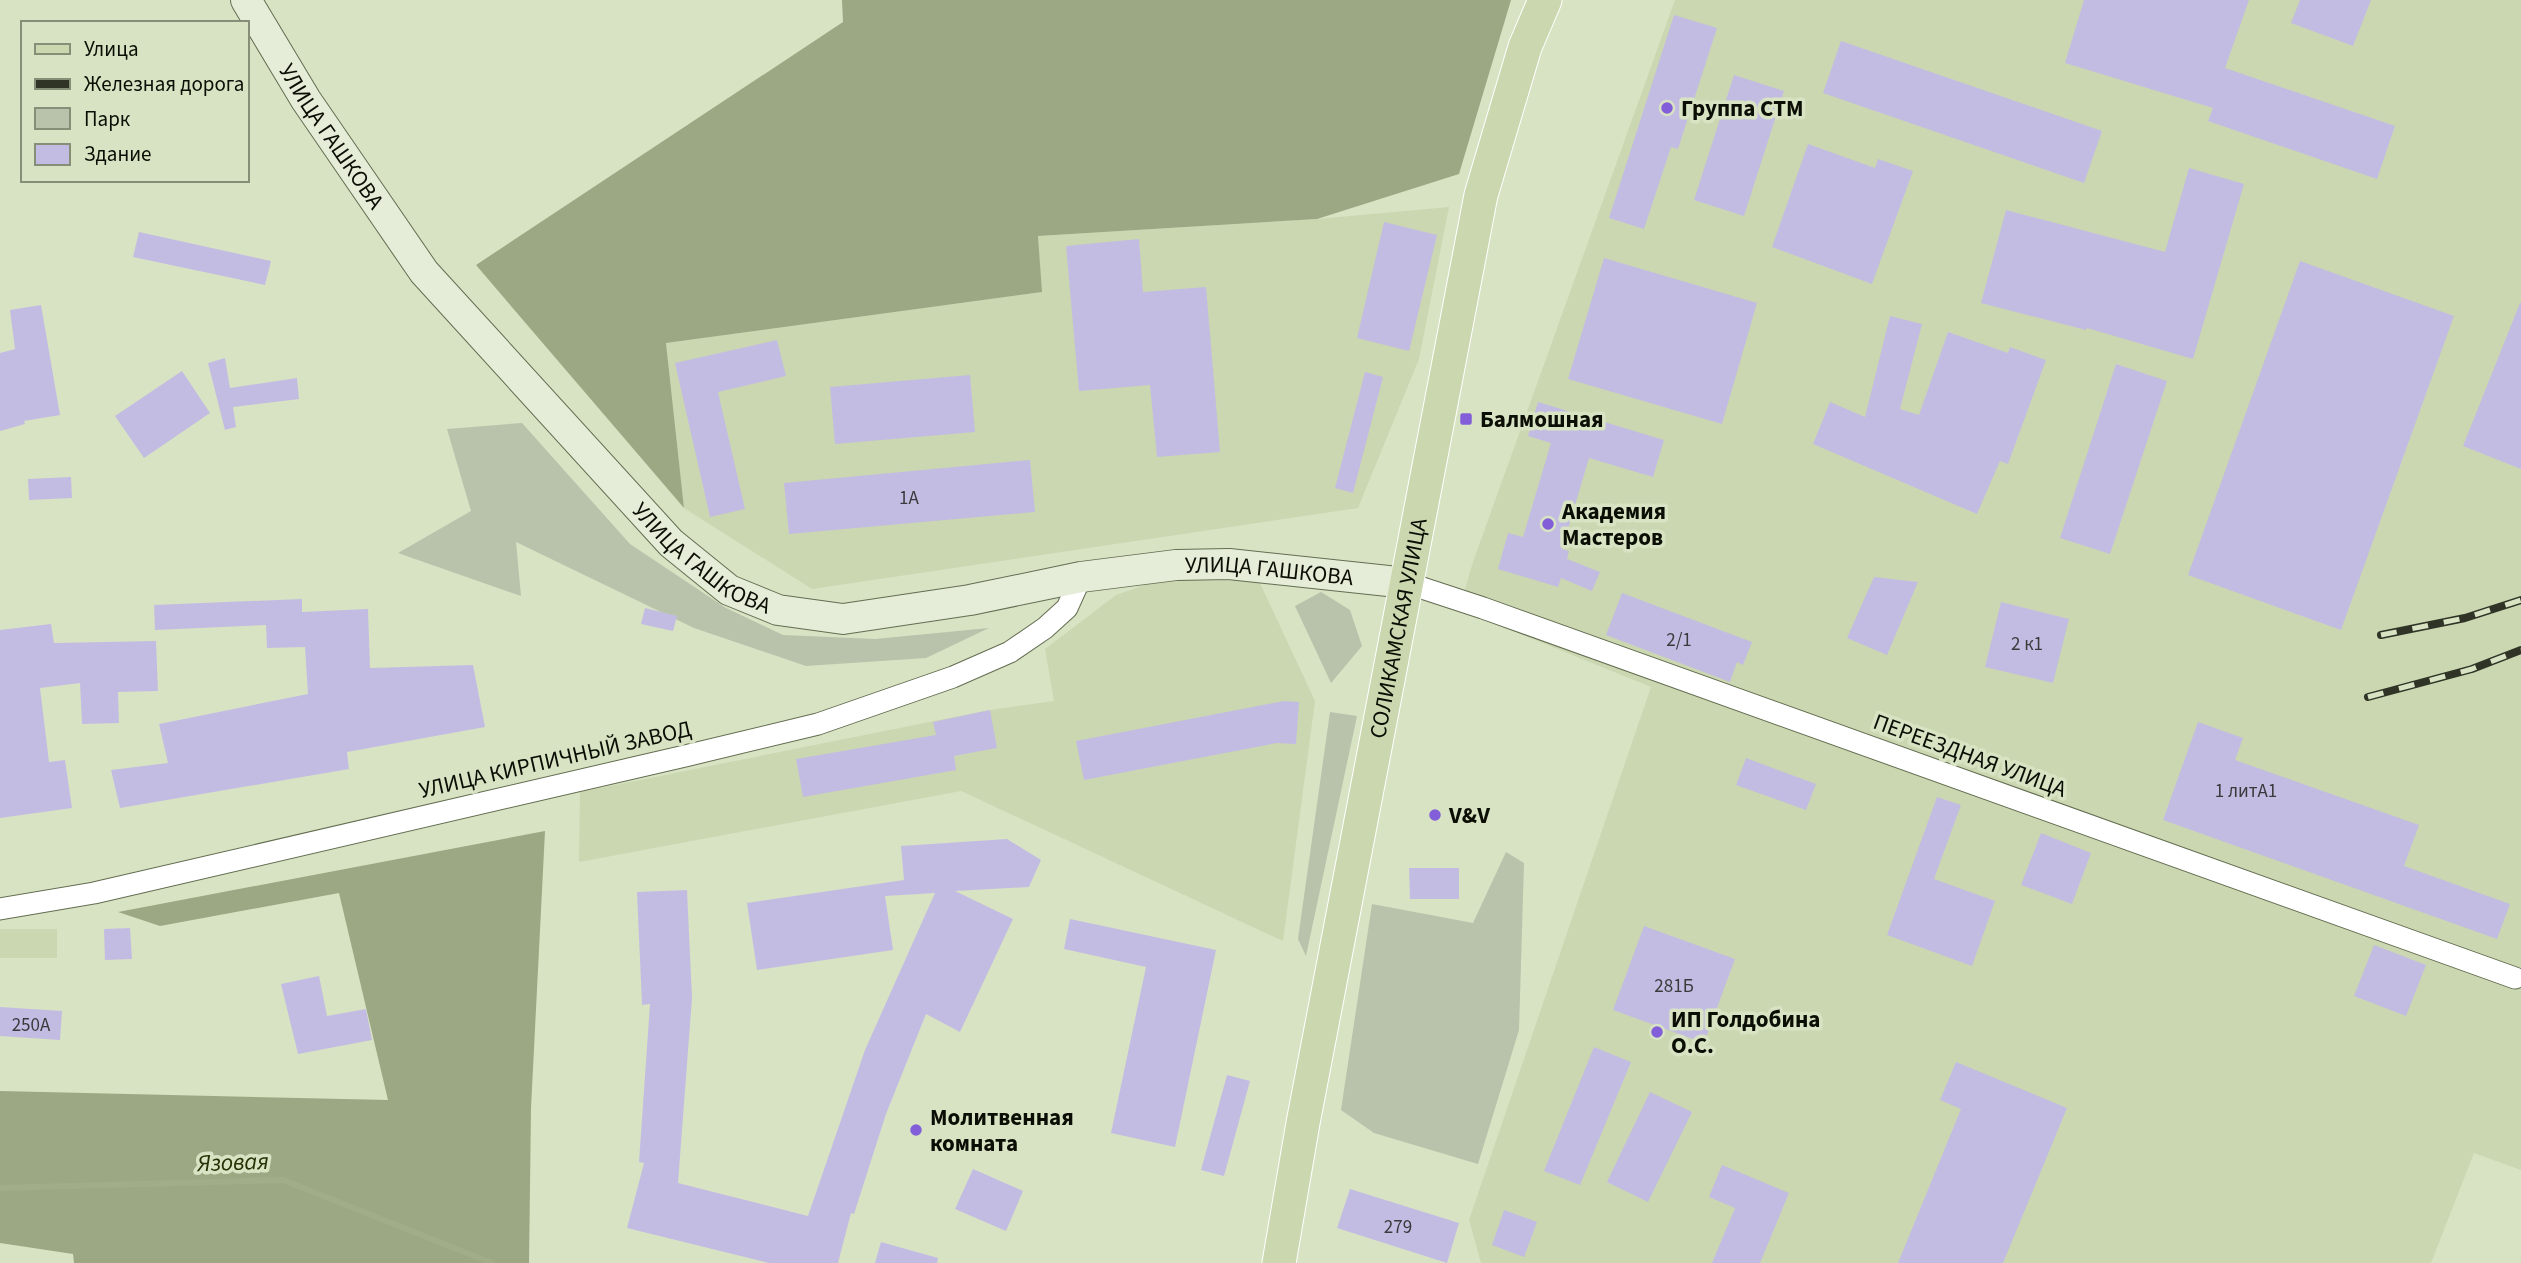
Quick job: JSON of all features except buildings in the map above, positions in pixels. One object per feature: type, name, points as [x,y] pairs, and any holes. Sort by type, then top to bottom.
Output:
[{"type":"main road","name":"СОЛИКАМСКАЯ УЛИЦА","points":[[1279,1263],[1303,1123],[1481,195],[1525,47],[1545,0]]},
{"type":"street","name":"УЛИЦА ГАШКОВА","points":[[246,0],[306,100],[424,272],[671,543],[729,590],[778,610],[843,618],[970,600],[1081,577],[1176,565],[1229,564],[1407,583]]},
{"type":"street","name":"УЛИЦА КИРПИЧНЫЙ ЗАВОД","points":[[0,909],[108,890],[818,723],[953,677],[1010,652],[1045,628],[1067,608],[1081,577]]},
{"type":"street","name":"ПЕРЕЕЗДНАЯ УЛИЦА","points":[[1407,583],[2515,978]]},
{"type":"shaded area","points":[[842,0],[1511,0],[1459,174],[1317,219],[1038,236],[1042,292],[666,343],[684,508],[476,265],[843,22]]},
{"type":"shaded area","points":[[1675,0],[2521,0],[2521,1170],[2474,1153],[2431,1263],[1481,1263],[1469,1220],[1651,687],[1459,609],[1473,562]]},
{"type":"shaded area","points":[[1449,207],[1419,359],[1358,508],[812,589],[684,508],[666,343],[1041,292],[1038,236],[1317,219]]},
{"type":"shaded area","points":[[1159,580],[1259,581],[1315,701],[1283,941],[961,791],[579,862],[580,792],[990,710],[1054,701],[1045,649],[1116,595]]},
{"type":"shaded area","points":[[545,831],[531,1108],[529,1263],[74,1263],[73,1254],[0,1243],[0,1091],[388,1100],[339,893],[160,926],[118,912]]},
{"type":"shaded area","points":[[0,929],[57,929],[57,958],[0,958]]},
{"type":"green space","points":[[522,423],[630,544],[726,608],[783,635],[875,639],[989,628],[926,658],[806,666],[694,628],[516,542],[521,596],[398,553],[471,511],[447,429]]},
{"type":"green space","points":[[1321,592],[1350,610],[1362,646],[1331,683],[1295,606]]},
{"type":"green space","points":[[1330,712],[1357,716],[1306,956],[1298,939]]},
{"type":"green space","points":[[1506,852],[1524,863],[1519,1030],[1478,1164],[1374,1133],[1341,1110],[1372,904],[1473,923]]},
{"type":"waterway","name":"Язовая","points":[[0,1188],[283,1180],[492,1263]]},
{"type":"railway","points":[[2381,635],[2465,618],[2521,600]]},
{"type":"railway","points":[[2368,697],[2472,669],[2521,650]]},
{"type":"place","name":"Группа СТМ","points":[[1667,108]]},
{"type":"place","name":"Балмошная","points":[[1466,419]]},
{"type":"place","name":"Академия Мастеров","points":[[1548,524]]},
{"type":"place","name":"V&V","points":[[1435,815]]},
{"type":"place","name":"ИП Голдобина О.С.","points":[[1657,1032]]},
{"type":"place","name":"Молитвенная комната","points":[[916,1130]]}]
